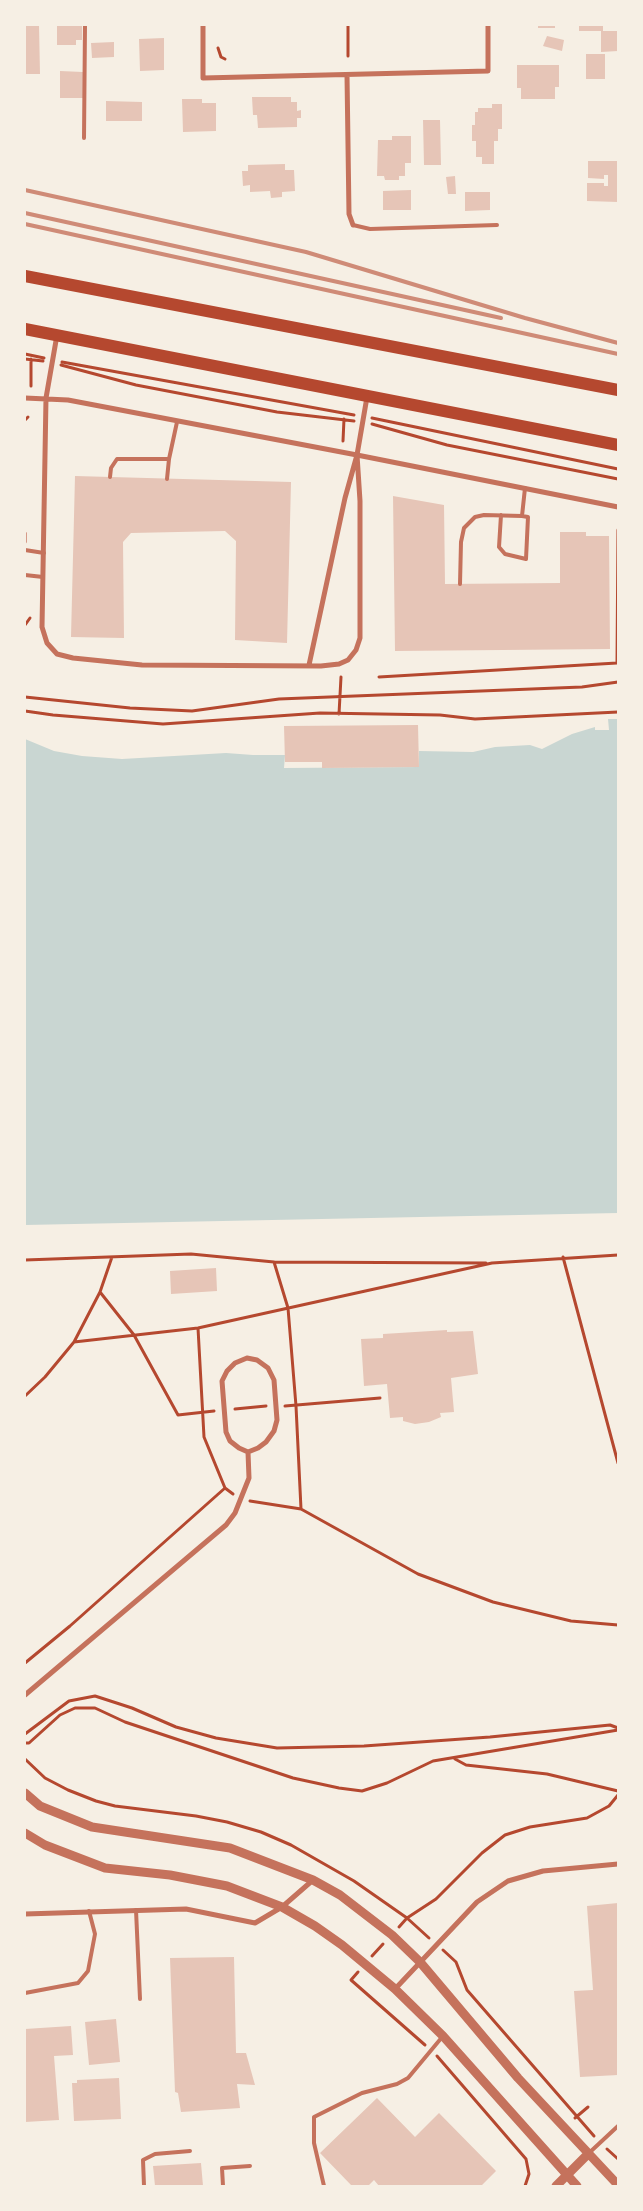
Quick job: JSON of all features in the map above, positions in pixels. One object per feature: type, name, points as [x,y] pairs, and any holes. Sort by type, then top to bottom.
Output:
[{"type":"highway","points":[[25,276],[618,390]]},
{"type":"highway","points":[[25,329],[618,445]]},
{"type":"street","points":[[203,25],[203,78],[488,71],[488,25]]},
{"type":"street","points":[[348,75],[349,214],[353,225]]},
{"type":"street","points":[[57,335],[46,398],[42,627],[46,643],[57,654],[73,658],[142,665],[309,665],[339,664],[348,660],[356,650],[360,638],[360,501],[357,455]]},
{"type":"street","points":[[309,665],[344,498],[357,455],[368,395]]},
{"type":"street","points":[[25,398],[46,398],[357,455],[618,507]]},
{"type":"street","points":[[247,1358],[257,1360],[268,1368],[274,1380],[277,1420],[274,1431],[266,1442],[248,1452],[230,1441],[226,1432],[222,1381],[227,1371],[235,1363],[247,1358]]},
{"type":"street","points":[[25,1695],[226,1526],[235,1513],[249,1478],[248,1452]]},
{"type":"street","points":[[25,1792],[40,1806],[92,1827],[230,1848],[314,1880],[340,1895],[392,1935],[420,1962],[518,2078],[618,2185]]},
{"type":"street","points":[[25,1833],[45,1845],[105,1868],[170,1875],[227,1886],[282,1907],[322,1931],[394,1989],[443,2036],[577,2186]]},
{"type":"street","points":[[394,1989],[477,1902],[508,1881],[543,1871],[618,1864]]},
{"type":"street","points":[[25,1914],[186,1909],[256,1923],[282,1907],[314,1880]]},
{"type":"street","points":[[556,2186],[588,2154]]},
{"type":"lane","points":[[84,138],[85,25]]},
{"type":"lane","points":[[353,225],[370,229],[497,225]]},
{"type":"lane","points":[[167,479],[177,422]]},
{"type":"lane","points":[[110,477],[111,468],[117,459],[169,459]]},
{"type":"lane","points":[[522,516],[525,488]]},
{"type":"lane","points":[[460,584],[461,542],[464,528],[475,517],[501,515],[528,517],[526,559],[505,554],[499,547],[501,515]]},
{"type":"lane","points":[[25,550],[44,553]]},
{"type":"lane","points":[[25,575],[43,577]]},
{"type":"lane","points":[[136,1910],[140,1999]]},
{"type":"lane","points":[[25,1993],[78,1983],[88,1971],[95,1934],[89,1911]]},
{"type":"lane","points":[[324,2186],[314,2143],[314,2117],[362,2093],[397,2084],[408,2078],[443,2036]]},
{"type":"lane","points":[[588,2154],[618,2126]]},
{"type":"lane","points":[[144,2186],[143,2160],[155,2154],[190,2151]]},
{"type":"lane","points":[[223,2186],[222,2168],[250,2166]]},
{"type":"path","points":[[348,25],[348,56]]},
{"type":"path","points":[[218,48],[221,57],[225,59]]},
{"type":"path","points":[[25,354],[146,387],[277,412],[382,425],[447,445],[618,479]]},
{"type":"path","points":[[25,359],[51,361],[364,416],[618,469]]},
{"type":"path","points":[[31,359],[31,386]]},
{"type":"path","points":[[25,420],[28,416]]},
{"type":"path","points":[[343,441],[344,419]]},
{"type":"path","points":[[378,677],[617,663],[618,530]]},
{"type":"path","points":[[25,624],[30,618]]},
{"type":"path","points":[[339,714],[341,678]]},
{"type":"path","points":[[25,697],[130,708],[192,711],[279,700],[582,687],[618,682]]},
{"type":"path","points":[[25,711],[163,724],[339,714],[440,715],[475,719],[618,712]]},
{"type":"path","points":[[25,1260],[191,1254],[274,1262],[492,1263],[618,1256]]},
{"type":"path","points":[[25,1396],[46,1377],[74,1342],[100,1292],[112,1258]]},
{"type":"path","points":[[563,1258],[618,1463]]},
{"type":"path","points":[[274,1262],[288,1308],[296,1406],[301,1509]]},
{"type":"path","points":[[74,1342],[198,1328],[492,1263]]},
{"type":"path","points":[[198,1328],[204,1437],[225,1488],[241,1499],[260,1504],[301,1509],[418,1574],[458,1590],[533,1613],[571,1621],[618,1625]]},
{"type":"path","points":[[25,1663],[70,1626],[225,1488]]},
{"type":"path","points":[[25,1734],[69,1701],[95,1696],[132,1708],[176,1727],[216,1738],[277,1748],[364,1746],[490,1737],[610,1725],[618,1729]]},
{"type":"path","points":[[25,1743],[29,1742],[60,1715],[75,1708],[95,1708],[125,1722],[284,1775],[339,1788],[362,1790],[387,1783],[433,1761],[455,1759],[618,1729]]},
{"type":"path","points":[[455,1759],[466,1764],[547,1774],[618,1791]]},
{"type":"path","points":[[525,2186],[529,2174],[526,2159],[432,2050],[351,1980],[407,1918],[436,1899],[482,1853],[505,1836],[530,1827],[587,1818],[609,1806],[618,1796]]},
{"type":"path","points":[[457,1969],[467,1990],[576,2117],[618,2159]]},
{"type":"path","points":[[576,2117],[588,2107]]},
{"type":"shaded area","points":[[608,719],[618,719],[618,1213],[25,1225],[25,739],[54,751],[82,756],[122,759],[226,753],[285,755],[284,768],[419,767],[419,751],[473,752],[495,747],[530,745],[542,749],[572,734],[595,727],[595,730],[609,730]]},
{"type":"building","points":[[25,25],[39,25],[40,74],[25,74]]},
{"type":"building","points":[[57,25],[82,25],[82,40],[76,40],[76,45],[57,45]]},
{"type":"building","points":[[538,25],[555,25],[555,28],[538,28]]},
{"type":"building","points":[[579,25],[603,25],[603,31],[618,31],[618,51],[601,52],[601,31],[579,31]]},
{"type":"building","points":[[547,36],[564,40],[562,51],[543,46]]},
{"type":"building","points":[[164,38],[164,70],[140,71],[139,39]]},
{"type":"building","points":[[114,42],[114,57],[92,58],[91,43]]},
{"type":"building","points":[[586,54],[605,54],[605,79],[586,79]]},
{"type":"building","points":[[517,65],[559,65],[559,87],[555,87],[555,99],[521,99],[521,88],[517,88]]},
{"type":"building","points":[[60,71],[83,72],[83,98],[60,98]]},
{"type":"building","points":[[252,97],[291,97],[291,102],[297,102],[297,111],[301,110],[301,118],[297,118],[297,127],[258,128],[257,115],[253,115]]},
{"type":"building","points":[[182,99],[202,99],[202,103],[216,103],[216,131],[183,132]]},
{"type":"building","points":[[106,101],[142,102],[142,121],[106,121]]},
{"type":"building","points":[[492,104],[502,104],[502,129],[498,129],[498,141],[494,141],[494,164],[482,164],[482,157],[476,157],[476,141],[472,141],[472,125],[475,125],[475,112],[478,112],[478,108],[492,108]]},
{"type":"building","points":[[423,120],[440,120],[441,165],[424,165]]},
{"type":"building","points":[[392,136],[411,136],[411,163],[405,163],[405,176],[399,176],[399,180],[385,180],[384,176],[377,176],[378,140],[392,140]]},
{"type":"building","points":[[588,161],[618,161],[618,202],[587,201],[587,183],[604,183],[604,186],[608,186],[608,175],[604,175],[604,179],[588,178]]},
{"type":"building","points":[[285,164],[285,170],[294,170],[295,191],[282,192],[282,197],[271,198],[270,191],[250,192],[250,185],[243,186],[242,171],[248,171],[248,165]]},
{"type":"building","points":[[455,176],[456,194],[448,194],[446,177]]},
{"type":"building","points":[[411,190],[411,210],[383,210],[383,191]]},
{"type":"building","points":[[465,192],[490,192],[490,210],[465,211]]},
{"type":"building","points":[[75,476],[291,482],[287,643],[235,640],[236,541],[225,531],[131,533],[123,542],[124,638],[71,637]]},
{"type":"building","points":[[393,496],[444,505],[445,584],[560,583],[560,532],[586,532],[586,536],[609,536],[610,649],[395,651]]},
{"type":"building","points":[[418,725],[419,767],[322,768],[322,762],[285,762],[284,726]]},
{"type":"building","points":[[216,1268],[217,1291],[171,1294],[170,1271]]},
{"type":"building","points":[[447,1330],[447,1332],[473,1331],[478,1374],[451,1378],[454,1412],[440,1413],[441,1417],[429,1422],[415,1424],[403,1421],[403,1417],[390,1418],[387,1384],[364,1386],[361,1339],[383,1338],[383,1334]]},
{"type":"building","points":[[618,1903],[618,2075],[580,2077],[574,1991],[593,1990],[587,1906]]},
{"type":"building","points":[[234,1957],[236,2053],[246,2053],[255,2085],[237,2084],[240,2108],[181,2112],[178,2093],[175,2092],[170,1958]]},
{"type":"building","points":[[116,2019],[120,2062],[89,2065],[85,2022]]},
{"type":"building","points":[[71,2026],[73,2055],[54,2056],[59,2120],[25,2122],[25,2029]]},
{"type":"building","points":[[119,2078],[121,2119],[74,2121],[72,2083],[77,2083],[77,2080]]},
{"type":"building","points":[[377,2098],[415,2137],[439,2113],[496,2171],[481,2186],[379,2186],[374,2180],[368,2186],[352,2186],[320,2153]]},
{"type":"building","points":[[201,2163],[203,2186],[155,2186],[153,2166]]},
{"type":"railway","points":[[25,190],[306,252],[525,318],[618,343]]},
{"type":"railway","points":[[25,213],[501,318]]},
{"type":"railway","points":[[25,224],[618,354]]}]
